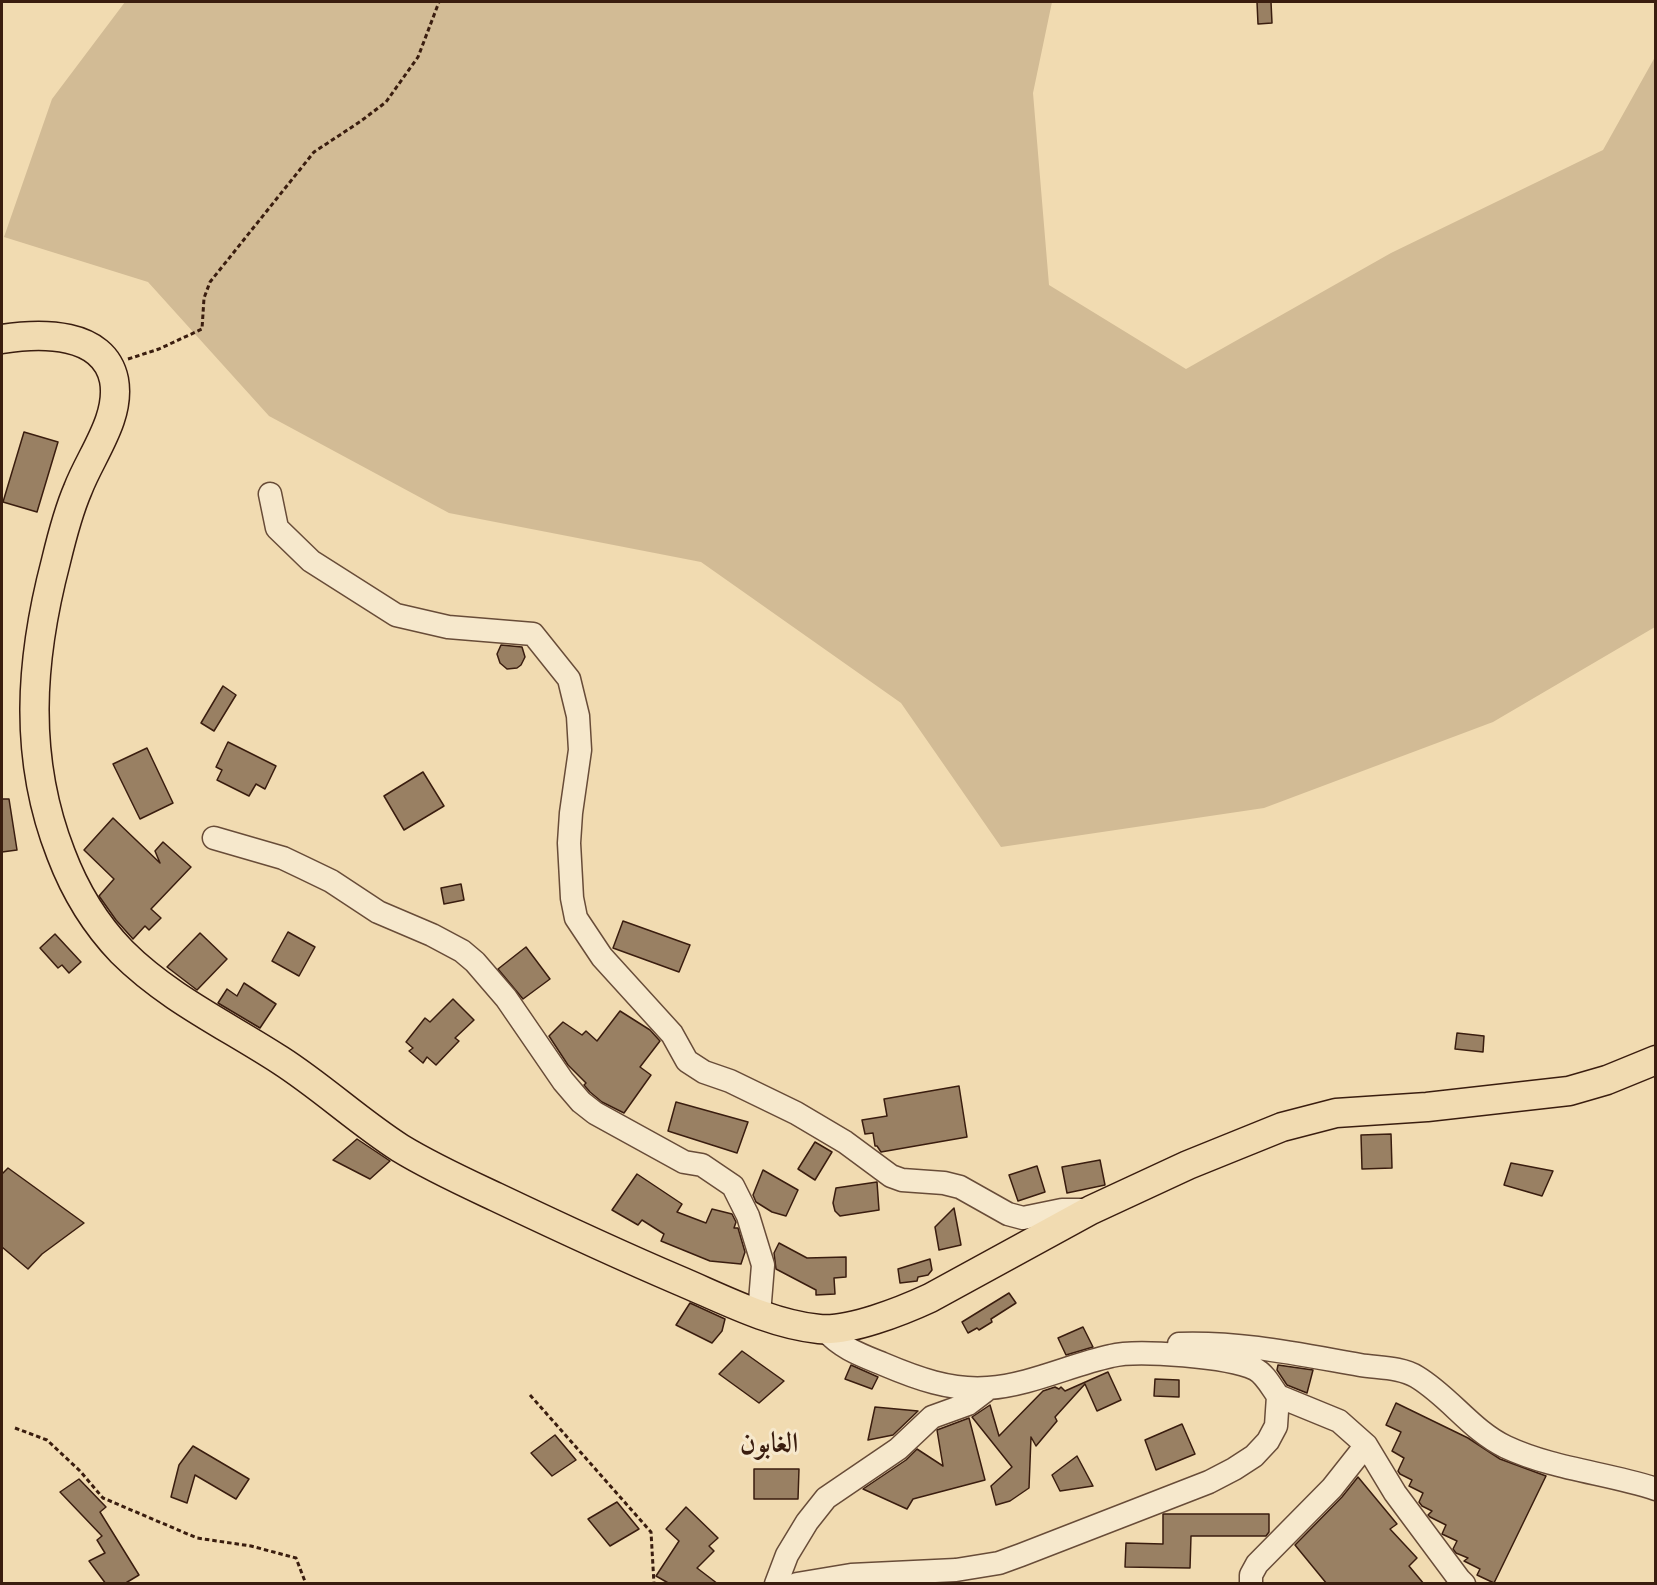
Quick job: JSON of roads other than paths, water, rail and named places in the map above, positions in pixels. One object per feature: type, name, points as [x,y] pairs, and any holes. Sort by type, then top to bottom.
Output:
[{"type":"main road","points":[[2,339],[30,335],[68,339],[82,343],[97,350],[109,366],[114,383],[114,405],[108,424],[69,513],[46,597],[36,657],[34,688],[36,762],[47,813],[60,852],[81,899],[122,951],[156,981],[202,1014],[285,1063],[400,1148],[585,1240],[759,1314],[807,1328],[825,1330],[847,1327],[903,1311],[1091,1210],[1188,1165],[1282,1127],[1336,1113],[1427,1107],[1569,1091],[1607,1080],[1656,1060]]},
{"type":"street","points":[[270,494],[277,528],[311,561],[396,615],[448,627],[533,634],[569,679],[578,716],[580,750],[569,828],[572,898],[576,918],[602,957],[672,1034],[687,1061],[704,1072],[730,1081],[796,1113],[845,1142],[891,1176],[902,1180],[944,1183],[960,1187],[1008,1214],[1023,1218],[1062,1210],[1091,1210]]},
{"type":"street","points":[[214,838],[283,858],[337,885],[378,912],[432,935],[462,951],[475,962],[506,998],[563,1081],[588,1108],[684,1162],[702,1165],[733,1186],[748,1216],[763,1265],[759,1314]]},
{"type":"street","points":[[825,1330],[836,1342],[898,1371],[959,1389],[989,1388],[1025,1381],[1113,1355],[1137,1353],[1203,1358],[1256,1370],[1278,1396],[1339,1421],[1366,1445],[1395,1493],[1464,1584]]},
{"type":"street","points":[[1137,1353],[1160,1345],[1210,1343],[1272,1348],[1415,1375],[1445,1397],[1484,1435],[1506,1447],[1561,1465],[1656,1489]]},
{"type":"street","points":[[776,1584],[787,1555],[807,1522],[826,1498],[898,1449],[932,1417],[968,1404],[989,1388]]},
{"type":"street","points":[[797,1584],[851,1575],[956,1570],[999,1563],[1209,1482],[1254,1456],[1268,1441],[1276,1426],[1278,1396]]},
{"type":"street","points":[[1251,1584],[1251,1575],[1257,1564],[1332,1488],[1366,1445]]},
{"type":"district","name":"الغابون","points":[[769,1446]]}]
